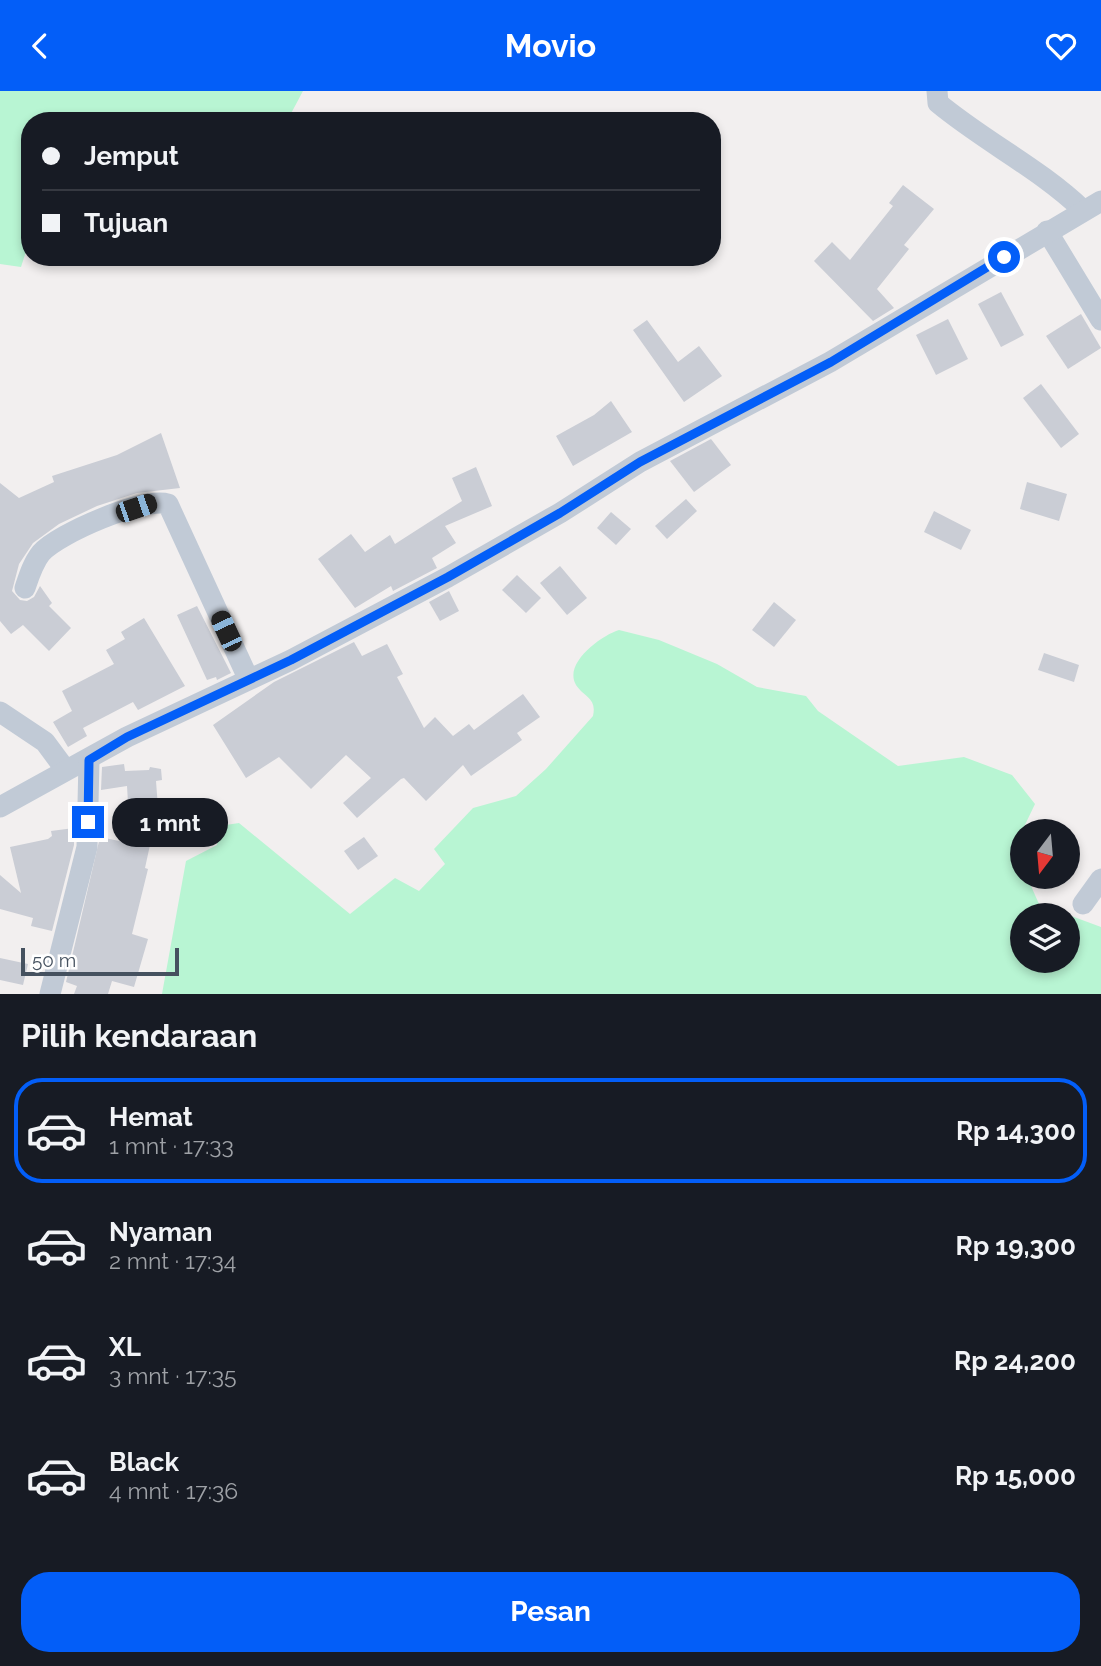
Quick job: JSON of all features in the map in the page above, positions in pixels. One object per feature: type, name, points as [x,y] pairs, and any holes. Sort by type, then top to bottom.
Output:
[{"type":"street","points":[[937,91],[939,103],[961,122],[1060,188],[1092,206]]},
{"type":"street","points":[[0,807],[127,737],[291,660],[448,577],[560,513],[640,462],[831,362],[1092,206]]},
{"type":"street","points":[[1047,231],[1101,320]]},
{"type":"street","points":[[25,588],[33,565],[53,543],[117,514],[155,501],[168,504],[248,678]]},
{"type":"street","points":[[0,712],[45,742],[65,769]]},
{"type":"street","points":[[50,994],[87,847],[89,760]]},
{"type":"street","points":[[1083,904],[1101,879]]},
{"type":"green space","points":[[0,91],[303,91],[292,112],[21,112],[21,266],[21,267],[0,264]]},
{"type":"green space","points":[[619,630],[659,640],[717,664],[757,687],[806,696],[818,711],[898,766],[964,757],[1012,775],[1035,804],[1028,819],[1010,819],[1010,889],[1032,889],[1039,903],[1010,903],[1010,973],[1080,973],[1080,919],[1101,927],[1101,994],[162,994],[186,861],[217,845],[219,826],[239,823],[350,914],[395,878],[419,891],[445,864],[434,849],[473,808],[516,796],[546,769],[593,716],[592,702],[576,685],[573,677],[579,659],[603,638]]},
{"type":"building","points":[[903,185],[934,209],[904,245],[909,249],[877,289],[894,308],[873,321],[814,261],[832,242],[850,260],[893,206],[889,203]]},
{"type":"building","points":[[1001,292],[1024,335],[1001,347],[978,304]]},
{"type":"building","points":[[1081,314],[1101,348],[1068,369],[1046,336]]},
{"type":"building","points":[[948,319],[968,359],[936,375],[916,335]]},
{"type":"building","points":[[647,320],[678,362],[699,346],[722,376],[684,402],[633,330]]},
{"type":"building","points":[[1041,384],[1079,434],[1061,448],[1023,398]]},
{"type":"building","points":[[611,401],[632,432],[573,466],[556,436],[594,415]]},
{"type":"building","points":[[161,433],[180,488],[137,493],[97,506],[59,524],[33,543],[19,564],[12,591],[20,600],[27,601],[34,597],[40,586],[52,603],[49,606],[71,628],[49,651],[23,625],[11,634],[0,621],[0,483],[19,498],[54,482],[52,476],[117,455]]},
{"type":"building","points":[[711,439],[731,465],[694,492],[670,461]]},
{"type":"building","points":[[476,467],[492,506],[445,526],[456,543],[432,558],[437,568],[393,591],[391,586],[355,608],[318,559],[351,534],[365,552],[390,535],[395,544],[462,501],[452,478]]},
{"type":"building","points":[[1027,482],[1067,494],[1059,521],[1020,509]]},
{"type":"building","points":[[686,499],[697,511],[667,539],[655,526]]},
{"type":"building","points":[[934,511],[971,530],[961,550],[924,532]]},
{"type":"building","points":[[611,512],[631,529],[616,545],[597,528]]},
{"type":"building","points":[[560,566],[587,598],[567,615],[540,583]]},
{"type":"building","points":[[517,575],[541,598],[526,613],[502,590]]},
{"type":"building","points":[[449,591],[459,611],[440,621],[429,602]]},
{"type":"building","points":[[774,602],[796,620],[774,647],[752,630]]},
{"type":"building","points":[[197,606],[231,673],[217,680],[216,677],[207,680],[177,615]]},
{"type":"building","points":[[144,618],[185,686],[138,710],[133,702],[83,728],[87,736],[68,747],[53,722],[72,711],[62,691],[114,664],[106,650],[125,639],[121,632]]},
{"type":"building","points":[[354,642],[362,656],[387,644],[403,674],[397,677],[424,728],[435,717],[453,736],[469,724],[474,730],[523,694],[540,717],[517,733],[522,740],[471,776],[463,765],[426,801],[404,778],[357,818],[343,803],[371,778],[346,755],[311,789],[279,757],[246,778],[213,725],[274,682]]},
{"type":"building","points":[[1044,653],[1079,665],[1074,682],[1038,670]]},
{"type":"building","points":[[124,764],[125,771],[149,770],[150,767],[161,769],[162,780],[156,781],[158,808],[145,868],[148,869],[132,934],[148,939],[134,987],[112,981],[108,994],[74,994],[77,986],[66,982],[100,837],[134,844],[143,802],[128,803],[127,786],[101,790],[102,767]]},
{"type":"building","points":[[74,828],[74,845],[52,931],[31,926],[33,918],[0,909],[0,875],[21,893],[10,847],[48,839],[52,836],[51,831]]},
{"type":"building","points":[[364,837],[378,856],[358,870],[344,851]]},
{"type":"building","points":[[0,958],[28,964],[23,985],[0,980]]},
{"type":"route","points":[[88,822],[89,760],[127,737],[291,660],[448,577],[560,513],[640,462],[738,408],[831,362],[1004,257]]}]
